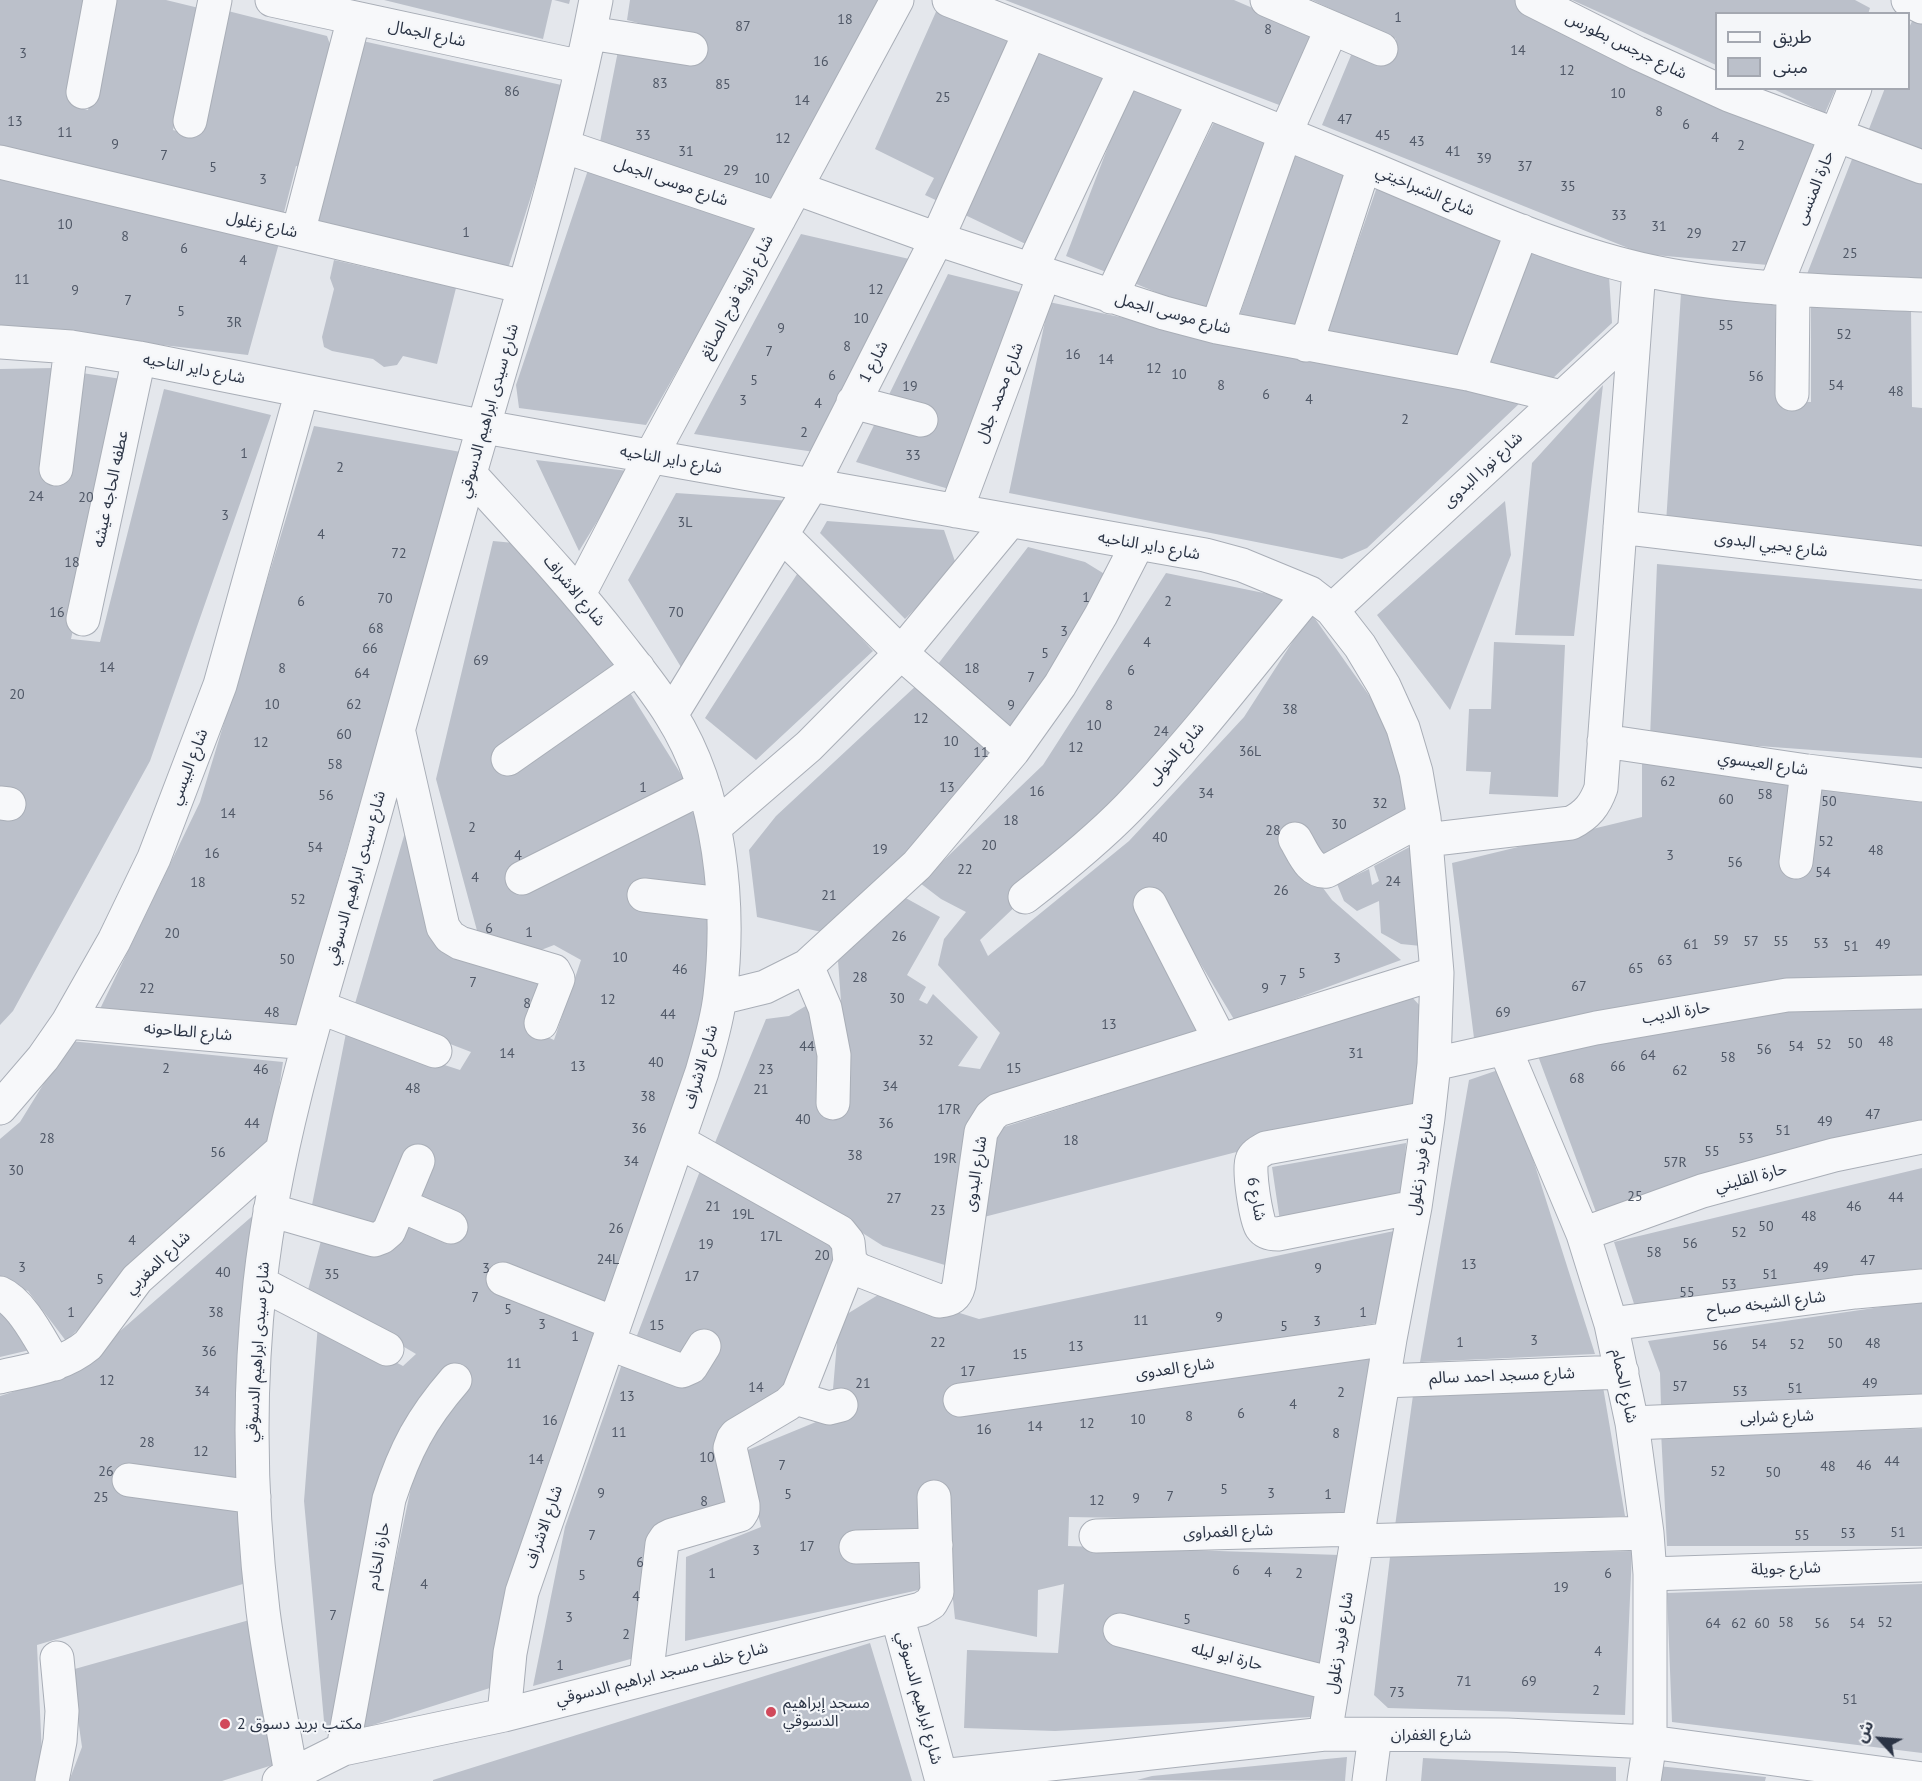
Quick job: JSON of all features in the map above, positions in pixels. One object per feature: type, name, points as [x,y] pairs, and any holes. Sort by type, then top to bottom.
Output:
[{"type":"street","points":[[83,92],[100,0]]},
{"type":"street","points":[[190,121],[215,0]]},
{"type":"street","name":"شارع الجمال","points":[[272,0],[582,67]]},
{"type":"street","name":"شارع سيدى ابراهيم الدسوقي","points":[[285,1777],[255,1533],[251,1449],[253,1366],[260,1283],[270,1210],[281,1152],[308,1043],[399,731],[563,146],[596,0]]},
{"type":"street","name":"شارع زاوية فرج الصائغ","points":[[579,594],[897,0]]},
{"type":"street","name":"شارع الشبراخيتي","points":[[949,0],[1204,100],[1522,231],[1580,252],[1639,269],[1702,280],[1784,288],[1922,295]]},
{"type":"street","points":[[1267,0],[1381,49]]},
{"type":"street","name":"شارع جرجس بطورس","points":[[1532,0],[1637,53],[1715,89]]},
{"type":"street","points":[[1908,0],[1922,7]]},
{"type":"street","points":[[298,233],[354,18]]},
{"type":"street","points":[[1217,327],[1285,134],[1332,28]]},
{"type":"street","name":"شارع 1","points":[[671,715],[812,484],[937,239],[1030,32]]},
{"type":"street","points":[[590,33],[691,49]]},
{"type":"street","name":"شارع محمد جلال","points":[[956,511],[1037,273],[1125,70]]},
{"type":"street","name":"شارع جرجس بطورس","points":[[1718,90],[1922,167]]},
{"type":"street","name":"حارة المنسى","points":[[1784,288],[1836,135],[1854,90]]},
{"type":"street","points":[[1111,297],[1204,100]]},
{"type":"street","name":"شارع موسى الجمل","points":[[563,146],[779,219]]},
{"type":"street","name":"شارع زغلول","points":[[0,162],[524,287]]},
{"type":"street","points":[[1306,345],[1364,166]]},
{"type":"street","name":"شارع موسى الجمل","points":[[796,188],[1037,273],[1217,327],[1468,374],[1561,397]]},
{"type":"street","points":[[1468,374],[1522,231]]},
{"type":"street","points":[[1295,839],[1315,869],[1321,872],[1425,829],[1571,823],[1581,818],[1597,800],[1601,788],[1639,269]]},
{"type":"street","points":[[1784,288],[1792,394]]},
{"type":"street","name":"شارع نورا البدوى","points":[[1321,602],[1561,397],[1634,331]]},
{"type":"street","name":"شارع داير الناحيه","points":[[0,342],[71,347],[139,358],[485,427],[1205,555],[1242,565],[1321,602]]},
{"type":"street","points":[[56,469],[71,347]]},
{"type":"street","name":"عطفه الحاجه عيشه","points":[[83,620],[139,358]]},
{"type":"street","name":"شارع البيسي","points":[[0,1108],[43,1058],[68,1022],[114,941],[154,858],[220,685],[302,391]]},
{"type":"street","points":[[853,402],[921,420]]},
{"type":"street","name":"شارع الاشراف","points":[[470,474],[579,594],[638,668],[671,715],[690,750],[715,827],[724,951],[720,998],[708,1053],[522,1592],[510,1653],[504,1714]]},
{"type":"street","points":[[715,827],[809,747],[901,653],[1010,521]]},
{"type":"street","name":"شارع يحيي البدوى","points":[[1620,527],[1922,563]]},
{"type":"street","points":[[782,535],[901,653],[1013,751]]},
{"type":"street","points":[[720,998],[765,987],[807,966],[917,865],[1013,751],[1060,685],[1101,615],[1138,543]]},
{"type":"street","name":"شارع فريد زغلول","points":[[1321,602],[1366,656],[1384,686],[1403,728],[1416,772],[1425,829],[1437,973],[1434,1064],[1415,1207],[1390,1339],[1325,1734]]},
{"type":"street","name":"شارع الخولى","points":[[1025,897],[1079,854],[1128,808],[1321,602]]},
{"type":"street","points":[[508,759],[638,668]]},
{"type":"street","points":[[399,731],[443,927],[450,937],[460,943],[554,971],[558,980],[541,1023]]},
{"type":"street","name":"شارع العيسوي","points":[[1604,741],[1807,771],[1922,784]]},
{"type":"street","points":[[1796,862],[1807,771]]},
{"type":"street","points":[[522,878],[704,788]]},
{"type":"street","points":[[644,895],[722,904]]},
{"type":"street","points":[[1150,904],[1220,1040]]},
{"type":"street","points":[[807,966],[825,1008],[834,1056],[833,1103]]},
{"type":"street","name":"شارع البدوى","points":[[850,1262],[859,1270],[939,1301],[949,1301],[956,1295],[959,1285],[981,1132],[991,1116],[998,1110],[1437,973]]},
{"type":"street","name":"حارة الديب","points":[[1434,1064],[1596,1028],[1787,995],[1922,992]]},
{"type":"street","points":[[319,1007],[435,1051]]},
{"type":"street","name":"شارع الطاحونه","points":[[68,1022],[308,1043]]},
{"type":"street","name":"شارع الحمام","points":[[1506,1049],[1583,1234],[1611,1324],[1632,1424],[1647,1533],[1650,1574],[1650,1742],[1644,1781]]},
{"type":"street","name":"شارع 6","points":[[1415,1207],[1269,1234],[1262,1228],[1258,1219],[1250,1171],[1251,1160],[1257,1152],[1266,1148],[1428,1118]]},
{"type":"street","name":"حارة القليني","points":[[1583,1234],[1702,1191],[1834,1155],[1922,1137]]},
{"type":"street","points":[[646,1678],[662,1544],[672,1535],[740,1515],[743,1505],[730,1448],[733,1439],[795,1398],[850,1262],[848,1242],[840,1232],[678,1141]]},
{"type":"street","name":"شارع المغربي","points":[[0,1377],[55,1364],[88,1346],[137,1279],[281,1152]]},
{"type":"street","points":[[270,1210],[374,1240],[382,1237],[388,1231],[418,1161]]},
{"type":"street","points":[[400,1205],[451,1227]]},
{"type":"street","points":[[503,1279],[682,1371],[691,1367],[704,1346]]},
{"type":"street","points":[[260,1283],[387,1349]]},
{"type":"street","name":"شارع الشيخه صباح","points":[[1611,1324],[1855,1292],[1922,1286]]},
{"type":"street","points":[[0,1293],[14,1302],[21,1310],[55,1364]]},
{"type":"street","name":"شارع العدوى","points":[[960,1400],[1390,1339]]},
{"type":"street","name":"شارع مسجد احمد سالم","points":[[1383,1381],[1622,1372]]},
{"type":"street","name":"حارة الخادم","points":[[343,1749],[389,1499],[414,1435],[432,1406],[455,1380]]},
{"type":"street","points":[[795,1398],[829,1408],[841,1405]]},
{"type":"street","name":"شارع شرابى","points":[[1632,1424],[1922,1411]]},
{"type":"street","points":[[129,1480],[254,1497]]},
{"type":"street","name":"شارع خلف مسجد ابراهيم الدسوقي","points":[[285,1777],[343,1749],[504,1714],[921,1609],[931,1602],[937,1592],[934,1497]]},
{"type":"street","name":"شارع الغمراوى","points":[[1096,1536],[1647,1533]]},
{"type":"street","points":[[856,1547],[936,1545]]},
{"type":"street","name":"شارع جويلة","points":[[1650,1574],[1922,1565]]},
{"type":"street","name":"شارع ابراهيم الدسوقي","points":[[897,1615],[941,1778]]},
{"type":"street","name":"حارة ابو ليله","points":[[1120,1630],[1334,1684]]},
{"type":"street","points":[[52,1781],[59,1749],[62,1711],[57,1658]]},
{"type":"street","name":"شارع الغفران","points":[[941,1778],[1325,1734],[1507,1735],[1650,1742],[1865,1776],[1922,1779]]},
{"type":"street","points":[[1370,1781],[1374,1735]]},
{"type":"building","points":[[0,0],[96,0],[73,105],[88,110],[116,0],[166,0],[203,9],[173,130],[191,135],[224,10],[327,36],[336,61],[309,169],[296,166],[282,220],[0,152]]},
{"type":"building","points":[[384,0],[552,0],[543,39]]},
{"type":"building","points":[[554,0],[570,0],[569,4]]},
{"type":"building","points":[[630,0],[889,0],[773,206],[599,147],[618,51],[697,39],[627,20]]},
{"type":"building","points":[[1005,0],[1234,0],[1320,37],[1287,108]]},
{"type":"building","points":[[1312,0],[1521,0],[1631,59],[1815,146],[1768,265],[1643,254],[1322,125],[1354,48],[1387,65],[1396,39]]},
{"type":"building","points":[[1572,0],[1855,0],[1870,8],[1869,12],[1715,12],[1715,65]]},
{"type":"building","points":[[939,5],[1018,38],[944,204],[925,195],[934,178],[875,149]]},
{"type":"building","points":[[1913,19],[1922,23],[1922,154],[1867,134],[1884,90],[1910,90],[1910,26]]},
{"type":"building","points":[[358,40],[566,86],[505,278],[312,226]]},
{"type":"building","points":[[1035,45],[1107,75],[1034,248],[963,214]]},
{"type":"building","points":[[1131,87],[1186,108],[1111,274],[1066,256]]},
{"type":"building","points":[[1775,90],[1835,90],[1825,113]]},
{"type":"building","points":[[1215,120],[1270,142],[1211,310],[1191,307],[1134,283]]},
{"type":"building","points":[[1856,149],[1922,174],[1922,281],[1807,274]]},
{"type":"building","points":[[1296,152],[1351,174],[1300,329],[1239,317]]},
{"type":"building","points":[[589,167],[762,222],[646,425],[519,408],[516,385]]},
{"type":"building","points":[[0,177],[281,236],[248,355],[0,326]]},
{"type":"building","points":[[1378,184],[1509,236],[1461,361],[1326,334]]},
{"type":"building","points":[[801,234],[918,261],[821,453],[694,434]]},
{"type":"building","points":[[1533,245],[1609,276],[1612,323],[1552,379],[1484,365]]},
{"type":"building","points":[[334,260],[456,288],[437,364],[403,356],[397,365],[384,367],[373,359],[332,351],[324,347],[322,337],[334,289],[330,278]]},
{"type":"building","points":[[948,274],[1024,293],[949,489],[856,462]]},
{"type":"building","points":[[1681,293],[1775,299],[1779,401],[1811,402],[1811,301],[1911,307],[1912,407],[1922,408],[1922,557],[1666,523]]},
{"type":"building","points":[[1049,302],[1521,402],[1367,548],[1342,559],[1009,493]]},
{"type":"building","points":[[54,368],[40,474],[62,477],[82,373],[128,380],[71,639],[100,642],[164,389],[271,415],[150,761],[13,1011],[0,1025],[0,811],[23,814],[23,798],[0,795],[0,369]]},
{"type":"building","points":[[1603,385],[1574,636],[1515,635],[1532,463]]},
{"type":"building","points":[[314,426],[461,452],[294,1033],[100,1009],[200,802]]},
{"type":"building","points":[[536,460],[628,471],[579,551]]},
{"type":"building","points":[[676,493],[791,501],[684,672],[628,580]]},
{"type":"building","points":[[1505,501],[1511,555],[1450,710],[1377,615]]},
{"type":"building","points":[[827,521],[944,530],[957,567],[905,619],[820,533]]},
{"type":"building","points":[[493,541],[525,544],[616,667],[500,759],[511,768],[629,691],[689,787],[513,872],[517,885],[560,872],[679,812],[698,813],[715,891],[638,886],[639,902],[715,918],[711,1007],[669,1149],[613,1312],[499,1273],[494,1285],[606,1333],[540,1526],[490,1688],[360,1729],[417,1459],[455,1404],[461,1364],[423,1407],[409,1431],[387,1498],[333,1734],[325,1732],[304,1501],[318,1324],[403,1366],[416,1354],[308,1290],[322,1237],[382,1248],[403,1215],[451,1235],[456,1224],[411,1203],[429,1159],[416,1151],[373,1231],[311,1210],[346,1033],[460,1070],[471,1052],[354,1007],[408,822],[416,819],[440,942],[541,974],[536,1032],[554,1040],[581,960],[554,945],[536,952],[479,938],[436,779]]},
{"type":"building","points":[[1028,547],[1085,562],[1111,578],[1013,739],[935,668]]},
{"type":"building","points":[[1657,564],[1922,589],[1922,758],[1650,738]]},
{"type":"building","points":[[799,571],[873,651],[756,760],[705,718]]},
{"type":"building","points":[[1166,573],[1298,600],[1151,777],[980,940],[988,956],[1129,841],[1244,717],[1311,613],[1397,735],[1413,813],[1325,863],[1287,840],[1332,900],[1401,960],[1235,1021],[1156,890],[1207,1032],[1000,1100],[948,1266],[883,1246],[768,1173],[714,1145],[766,1019],[789,1016],[814,1001],[829,1105],[849,1108],[838,961],[904,897],[940,917],[907,975],[926,987],[919,1000],[927,1004],[933,994],[978,1037],[958,1066],[980,1069],[1000,1033],[938,965],[944,939],[966,912],[941,899],[920,883],[1043,765]]},
{"type":"building","points":[[1494,642],[1565,645],[1558,797],[1489,794],[1491,772],[1466,771],[1469,709],[1491,709]]},
{"type":"building","points":[[919,683],[1002,752],[830,934],[757,917],[749,850],[776,816]]},
{"type":"building","points":[[1642,762],[1922,797],[1922,983],[1474,1038],[1452,863],[1642,817]]},
{"type":"building","points":[[1417,843],[1421,946],[1401,944],[1381,933],[1379,901],[1357,911],[1344,901],[1337,884],[1369,869],[1372,885],[1379,881],[1374,866]]},
{"type":"building","points":[[1411,996],[1421,1007],[1415,1112],[1256,1147],[980,1218],[992,1131]]},
{"type":"building","points":[[1922,1008],[1922,1129],[1599,1220],[1538,1056],[1747,1012]]},
{"type":"building","points":[[70,1041],[283,1062],[271,1142],[66,1341],[28,1291],[0,1281],[0,1139],[20,1122]]},
{"type":"building","points":[[1504,1068],[1595,1354],[1420,1362],[1469,1080]]},
{"type":"building","points":[[1406,1143],[1403,1204],[1280,1221],[1272,1167]]},
{"type":"building","points":[[703,1163],[843,1249],[797,1377],[732,1431],[738,1508],[662,1530],[645,1655],[533,1686],[565,1527],[624,1358],[688,1358],[636,1338]]},
{"type":"building","points":[[1922,1168],[1922,1276],[1636,1310],[1614,1242]]},
{"type":"building","points":[[257,1212],[251,1509],[253,1581],[37,1645],[42,1756],[36,1781],[0,1781],[0,1396],[56,1378],[96,1352]]},
{"type":"building","points":[[1394,1231],[1384,1322],[980,1385],[1375,1357],[1350,1522],[1069,1517],[1068,1546],[1340,1555],[1312,1717],[1055,1731],[964,1728],[967,1650],[1058,1653],[1064,1584],[1038,1590],[1037,1637],[955,1619],[944,1513],[928,1556],[928,1588],[685,1641],[686,1557],[761,1527],[743,1452],[833,1415],[846,1392],[833,1389],[839,1319],[886,1290],[979,1319]]},
{"type":"building","points":[[1922,1301],[1922,1401],[1661,1406],[1660,1373],[1648,1341]]},
{"type":"building","points":[[0,1307],[34,1349],[0,1357]]},
{"type":"building","points":[[1602,1381],[1625,1516],[1395,1526],[1414,1388]]},
{"type":"building","points":[[1922,1429],[1922,1546],[1667,1546],[1661,1432]]},
{"type":"building","points":[[1632,1551],[1625,1715],[1388,1708],[1374,1695],[1390,1557]]},
{"type":"building","points":[[1922,1584],[1922,1753],[1672,1722],[1667,1593]]},
{"type":"building","points":[[253,1619],[279,1763],[222,1781],[69,1781],[82,1747],[71,1670]]},
{"type":"building","name":"مسجد إبراهيم الدسوقي","points":[[870,1643],[912,1781],[433,1781],[433,1780]]},
{"type":"building","points":[[1347,1757],[1345,1781],[1137,1780],[1152,1776]]},
{"type":"building","points":[[1423,1758],[1616,1767],[1616,1781],[1421,1781]]},
{"type":"building","points":[[1648,1765],[1766,1777],[1765,1781],[1646,1781]]},
{"type":"place","name":"مسجد إبراهيم الدسوقي","points":[[771,1712]]},
{"type":"place","name":"مكتب بريد دسوق 2","points":[[225,1724]]}]
